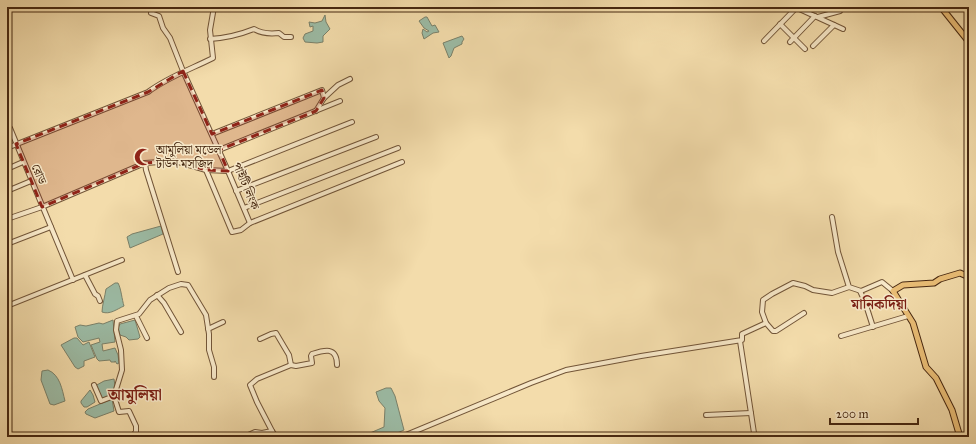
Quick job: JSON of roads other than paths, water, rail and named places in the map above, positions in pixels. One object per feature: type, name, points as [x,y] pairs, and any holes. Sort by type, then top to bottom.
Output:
[{"type":"main road","points":[[941,7],[969,42]]},
{"type":"main road","points":[[960,437],[952,410],[936,378],[926,367],[914,328],[893,291],[903,285],[934,283],[940,279],[960,273],[969,277]]},
{"type":"street","points":[[7,148],[148,92],[157,85],[183,71],[213,58],[210,30],[214,7]]},
{"type":"street","points":[[764,41],[796,7],[843,29]]},
{"type":"street","points":[[790,42],[816,17],[840,11]]},
{"type":"street","name":"পাইটি লিংক","points":[[151,13],[159,16],[250,223],[402,162]]},
{"type":"street","points":[[780,24],[805,49]]},
{"type":"street","points":[[813,46],[834,25]]},
{"type":"street","points":[[210,39],[238,35],[254,29],[267,34],[279,33],[284,37],[291,37]]},
{"type":"street","points":[[316,111],[324,98],[338,84],[350,79]]},
{"type":"street","points":[[212,134],[322,90],[324,98]]},
{"type":"street","points":[[219,150],[340,101]]},
{"type":"street","points":[[7,219],[42,207],[145,163],[175,161],[206,170],[228,171],[352,122]]},
{"type":"street","name":"রোড","points":[[10,128],[73,280]]},
{"type":"street","points":[[236,191],[376,137]]},
{"type":"street","points":[[244,208],[398,148]]},
{"type":"street","points":[[7,169],[24,162]]},
{"type":"street","points":[[145,163],[178,272]]},
{"type":"street","points":[[206,170],[232,232],[241,230],[250,223]]},
{"type":"street","points":[[7,191],[31,181]]},
{"type":"street","points":[[832,217],[838,252],[849,286],[860,292],[865,302],[873,327]]},
{"type":"street","points":[[7,244],[51,227]]},
{"type":"street","points":[[7,306],[122,260]]},
{"type":"street","points":[[85,275],[100,301]]},
{"type":"street","points":[[860,292],[881,282],[893,291]]},
{"type":"street","points":[[804,313],[774,331],[766,323],[762,312],[763,300],[793,283],[813,290],[832,293],[849,286]]},
{"type":"street","points":[[131,437],[136,432],[136,426],[129,412],[120,412],[114,396],[122,370],[122,355],[116,330],[117,321],[136,316],[143,310],[150,300],[170,288],[181,284],[188,284],[206,315],[209,350],[214,367],[214,377]]},
{"type":"street","points":[[157,295],[164,303],[181,332]]},
{"type":"street","points":[[136,316],[147,338]]},
{"type":"street","points":[[842,336],[908,316]]},
{"type":"street","points":[[208,329],[223,322]]},
{"type":"street","points":[[757,437],[754,433],[740,341],[742,340],[742,334],[766,323]]},
{"type":"street","points":[[260,339],[271,334],[276,334],[289,354],[291,365]]},
{"type":"street","points":[[401,437],[566,370],[641,356],[740,341]]},
{"type":"street","points":[[276,437],[257,402],[250,385],[257,379],[291,365],[296,366],[312,363],[312,354],[327,349],[330,350],[336,358],[337,365]]},
{"type":"street","points":[[94,385],[101,400],[114,396]]},
{"type":"street","points":[[706,415],[751,413]]},
{"type":"street","points":[[244,437],[255,432],[262,433],[272,431]]},
{"type":"place","name":"আমুলিয়া মডেল টাউন মসজিদ","points":[[143,157]]},
{"type":"district","name":"মানিকদিয়া","points":[[879,304]]},
{"type":"district","name":"আমুলিয়া","points":[[135,394]]}]
